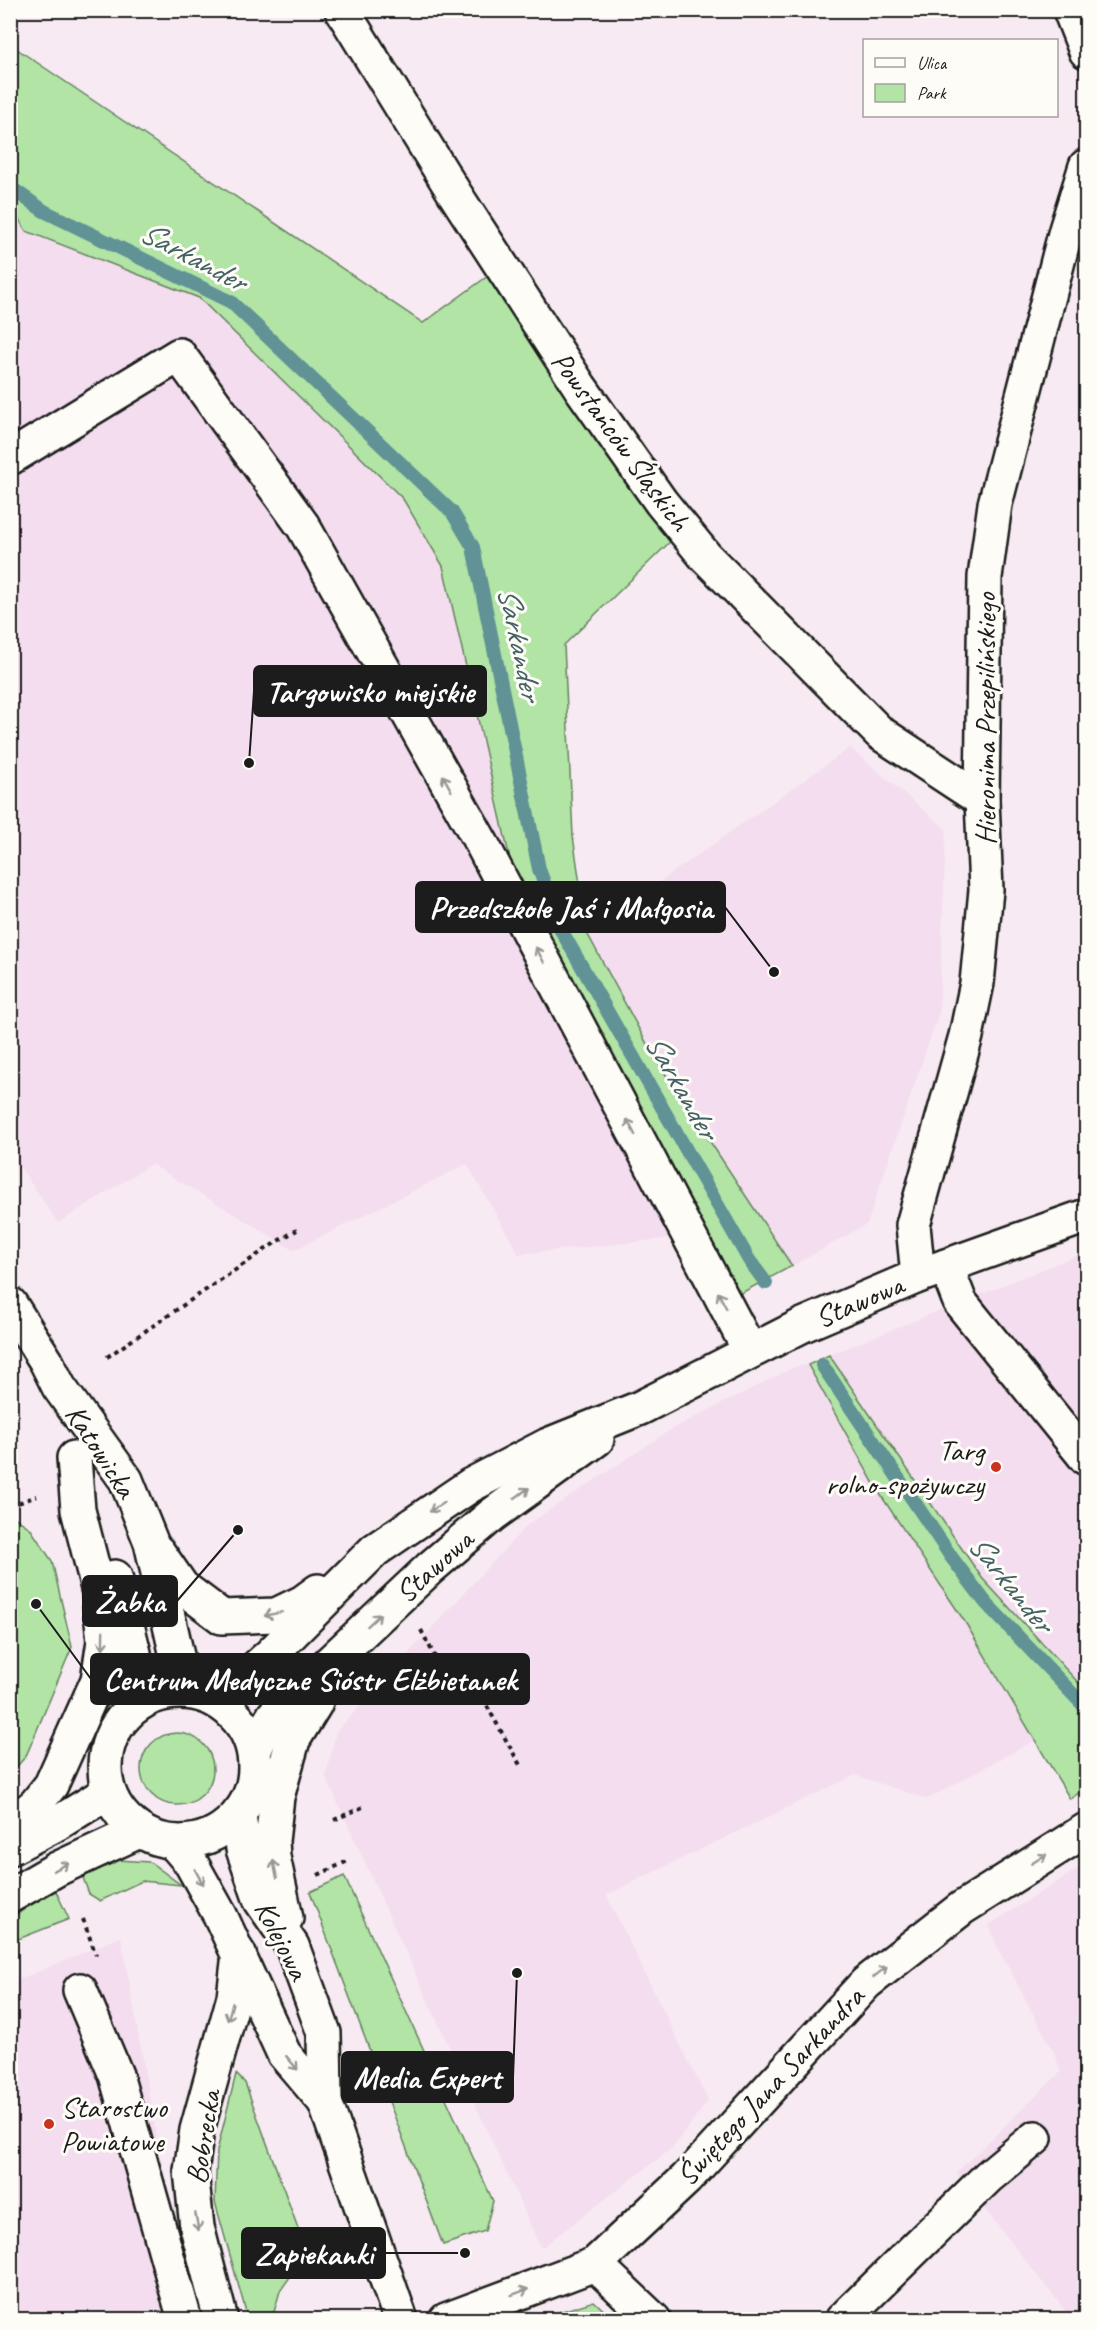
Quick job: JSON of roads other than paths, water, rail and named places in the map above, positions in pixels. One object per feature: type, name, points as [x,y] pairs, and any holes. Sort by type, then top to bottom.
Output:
[{"type":"street","name":"Powstańców Śląskich","points":[[342,10],[455,194],[580,387],[661,502],[705,556],[880,733],[982,800]]},
{"type":"street","points":[[1070,10],[1086,51]]},
{"type":"street","name":"Hieronima Przepilińskiego","points":[[1086,166],[1066,230],[995,504],[985,577],[982,800],[986,890],[978,983],[966,1036],[913,1225],[932,1271],[960,1302],[1086,1458]]},
{"type":"street","points":[[10,458],[178,355],[303,526],[483,846],[750,1351]]},
{"type":"street","name":"Stawowa","points":[[219,1701],[271,1654],[375,1550],[471,1485],[548,1445],[640,1408],[804,1325],[932,1271],[1086,1216]]},
{"type":"street","name":"Katowicka","points":[[10,1304],[46,1361],[59,1388],[126,1480],[151,1542],[185,1691]]},
{"type":"street","name":"Katowicka","points":[[59,1388],[74,1458],[108,1548],[134,1653],[141,1701]]},
{"type":"street","name":"Stawowa","points":[[254,1752],[274,1715],[430,1568],[492,1515],[640,1408]]},
{"type":"street","points":[[10,1826],[35,1804],[51,1785],[98,1680],[104,1641],[100,1602],[78,1510],[74,1458]]},
{"type":"street","points":[[151,1542],[183,1587],[222,1617],[276,1616],[303,1602],[375,1550]]},
{"type":"street","points":[[292,1946],[273,1857],[272,1841],[277,1797],[293,1740],[315,1704],[331,1660]]},
{"type":"street","points":[[185,1691],[219,1701],[236,1714],[248,1732],[254,1752],[255,1774],[250,1794],[239,1813],[226,1827],[210,1836],[192,1841],[173,1842],[139,1831],[121,1814],[108,1792],[104,1766],[108,1741],[121,1718],[141,1701],[162,1693],[185,1691]]},
{"type":"street","points":[[10,1848],[58,1823],[108,1792]]},
{"type":"street","name":"Kolejowa","points":[[239,1813],[243,1849],[261,1900],[292,1946],[324,2033],[325,2102],[401,2319]]},
{"type":"street","name":"Świętego Jana Sarkandra","points":[[446,2319],[595,2264],[686,2179],[866,1983],[962,1908],[1086,1830]]},
{"type":"street","points":[[10,1896],[57,1869],[139,1831]]},
{"type":"street","name":"Kolejowa","points":[[173,1842],[191,1863],[239,1954],[284,2054],[325,2102]]},
{"type":"street","name":"Bobrecka","points":[[221,2319],[197,2227],[191,2171],[197,2130],[234,1997],[239,1954]]},
{"type":"street","points":[[80,1990],[116,2075],[185,2319]]},
{"type":"street","points":[[842,2319],[988,2177],[1035,2138]]},
{"type":"street","points":[[595,2264],[654,2319]]},
{"type":"waterway","name":"Sarkander","points":[[10,187],[44,211],[231,302],[452,512],[473,547],[539,869],[561,930],[749,1260],[766,1283]]},
{"type":"waterway","name":"Sarkander","points":[[822,1365],[952,1558],[986,1603],[1086,1708]]},
{"type":"place","name":"Targowisko miejskie","points":[[249,763]]},
{"type":"place","name":"Przedszkole Jaś i Małgosia","points":[[774,972]]},
{"type":"place","name":"Targ rolno-spożywczy","points":[[996,1467]]},
{"type":"place","name":"Żabka","points":[[238,1530]]},
{"type":"place","name":"Centrum Medyczne Sióstr Elżbietanek","points":[[36,1604]]},
{"type":"place","name":"Media Expert","points":[[517,1973]]},
{"type":"place","name":"Starostwo Powiatowe","points":[[49,2124]]},
{"type":"place","name":"Zapiekanki","points":[[465,2253]]}]
